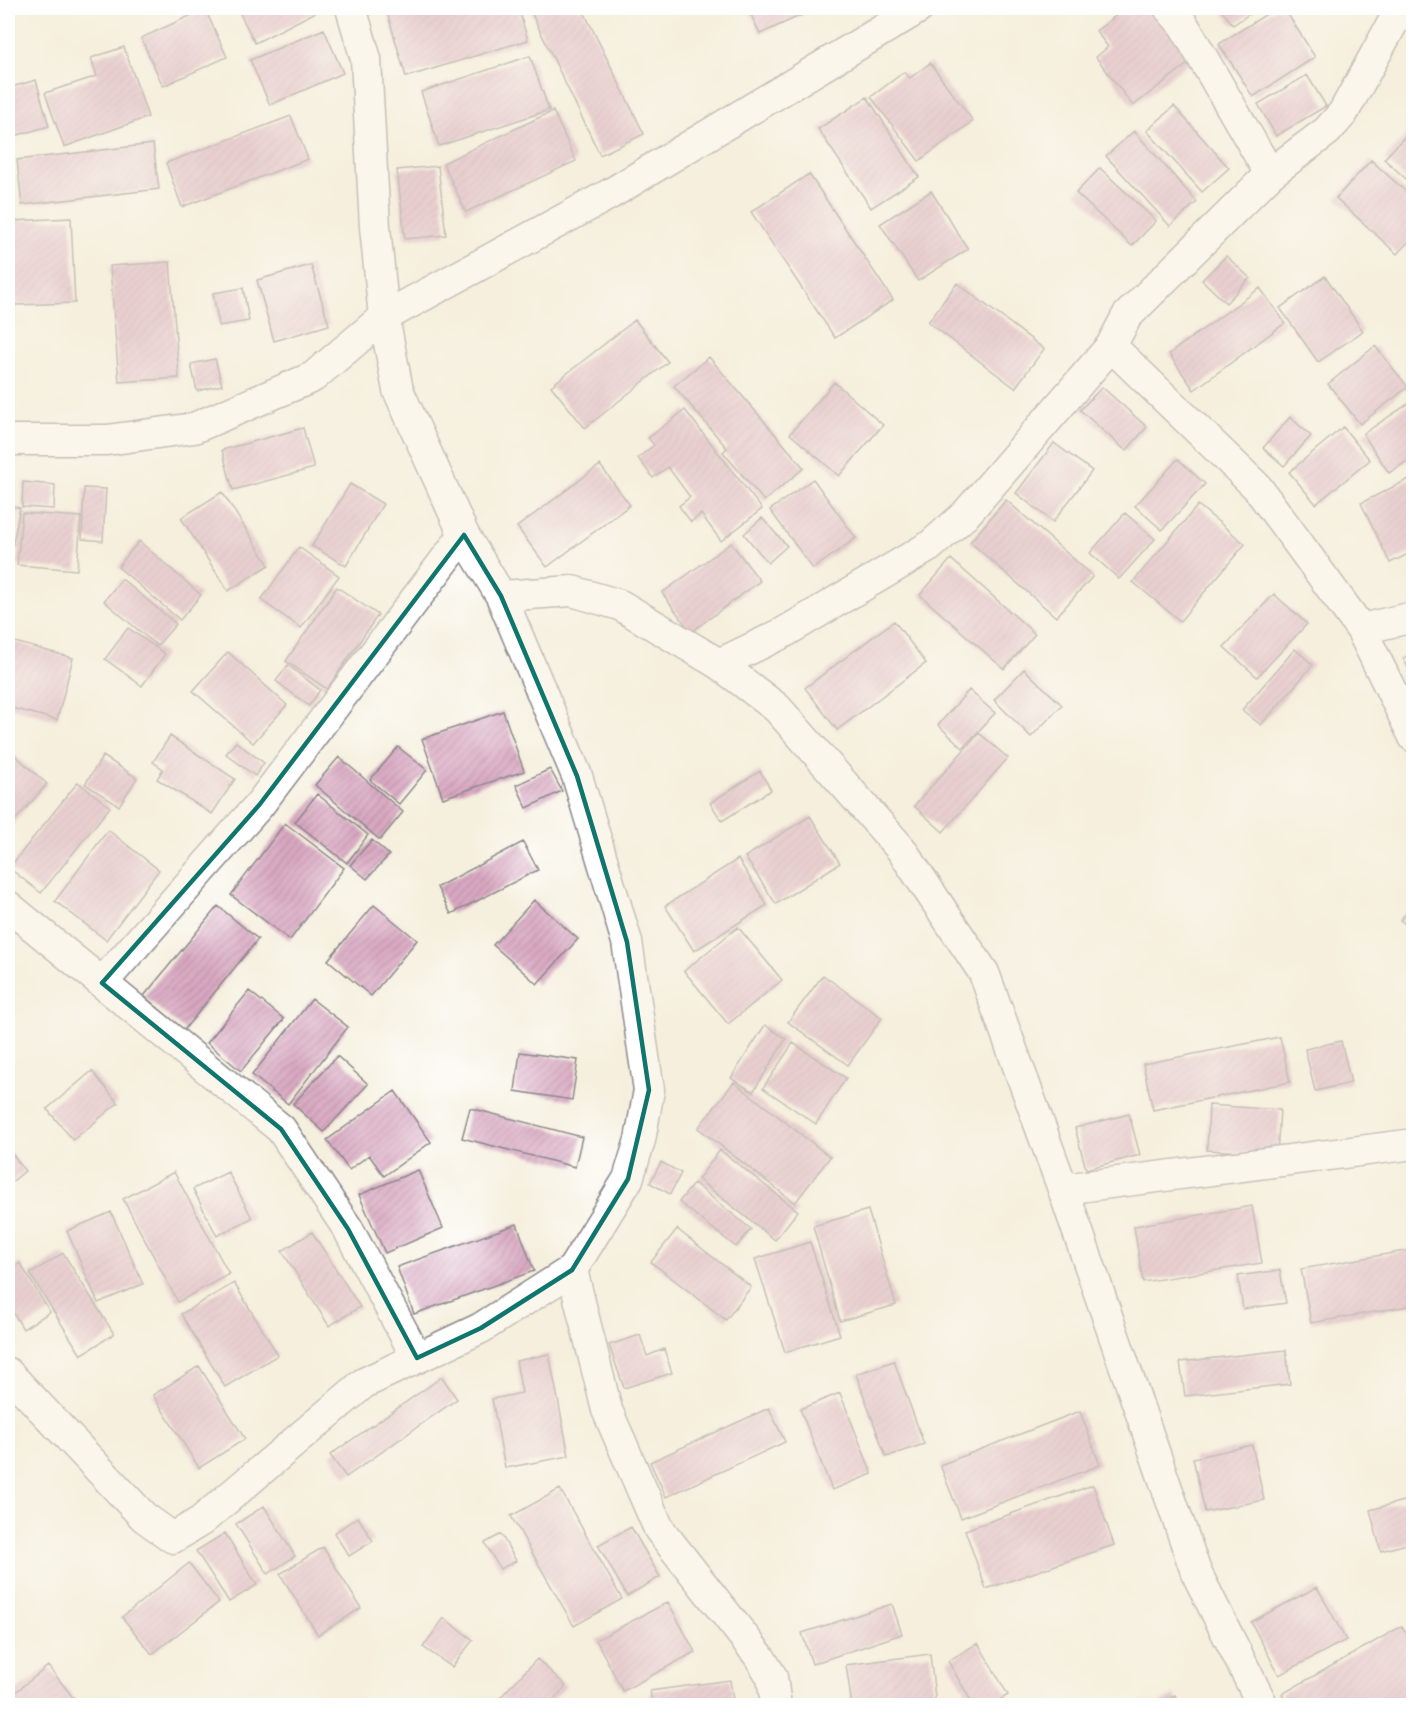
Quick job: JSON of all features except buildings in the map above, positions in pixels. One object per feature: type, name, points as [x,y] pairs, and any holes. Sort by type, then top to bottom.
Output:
[{"type":"street","points":[[8,1373],[144,1517],[173,1538],[201,1521],[364,1383],[481,1328],[572,1270],[628,1179],[640,1140],[649,1089],[627,942],[577,776],[501,596],[464,535],[398,390],[384,317],[375,227],[366,59],[351,8]]},
{"type":"street","points":[[8,440],[106,440],[194,428],[313,377],[384,317],[610,194],[919,8]]},
{"type":"street","points":[[1169,8],[1183,24],[1270,174]]},
{"type":"street","points":[[719,664],[783,633],[930,546],[965,515],[1111,346],[1127,316],[1270,174],[1327,131],[1343,113],[1401,8]]},
{"type":"street","points":[[1111,346],[1257,487],[1361,629],[1413,737]]},
{"type":"street","points":[[102,983],[260,804],[464,535]]},
{"type":"street","points":[[501,596],[572,591],[620,605],[719,664],[777,708],[900,849],[984,973],[1063,1189],[1196,1572],[1263,1706]]},
{"type":"street","points":[[1361,629],[1413,617]]},
{"type":"street","points":[[8,906],[282,1129],[348,1230],[417,1358]]},
{"type":"street","points":[[1063,1189],[1413,1144]]},
{"type":"street","points":[[572,1270],[607,1410],[659,1529],[759,1656],[772,1677],[776,1706]]},
{"type":"highlighted area","points":[[464,535],[501,596],[577,776],[627,942],[649,1090],[628,1179],[572,1270],[481,1328],[417,1358],[348,1229],[281,1129],[102,983],[260,804]]}]
